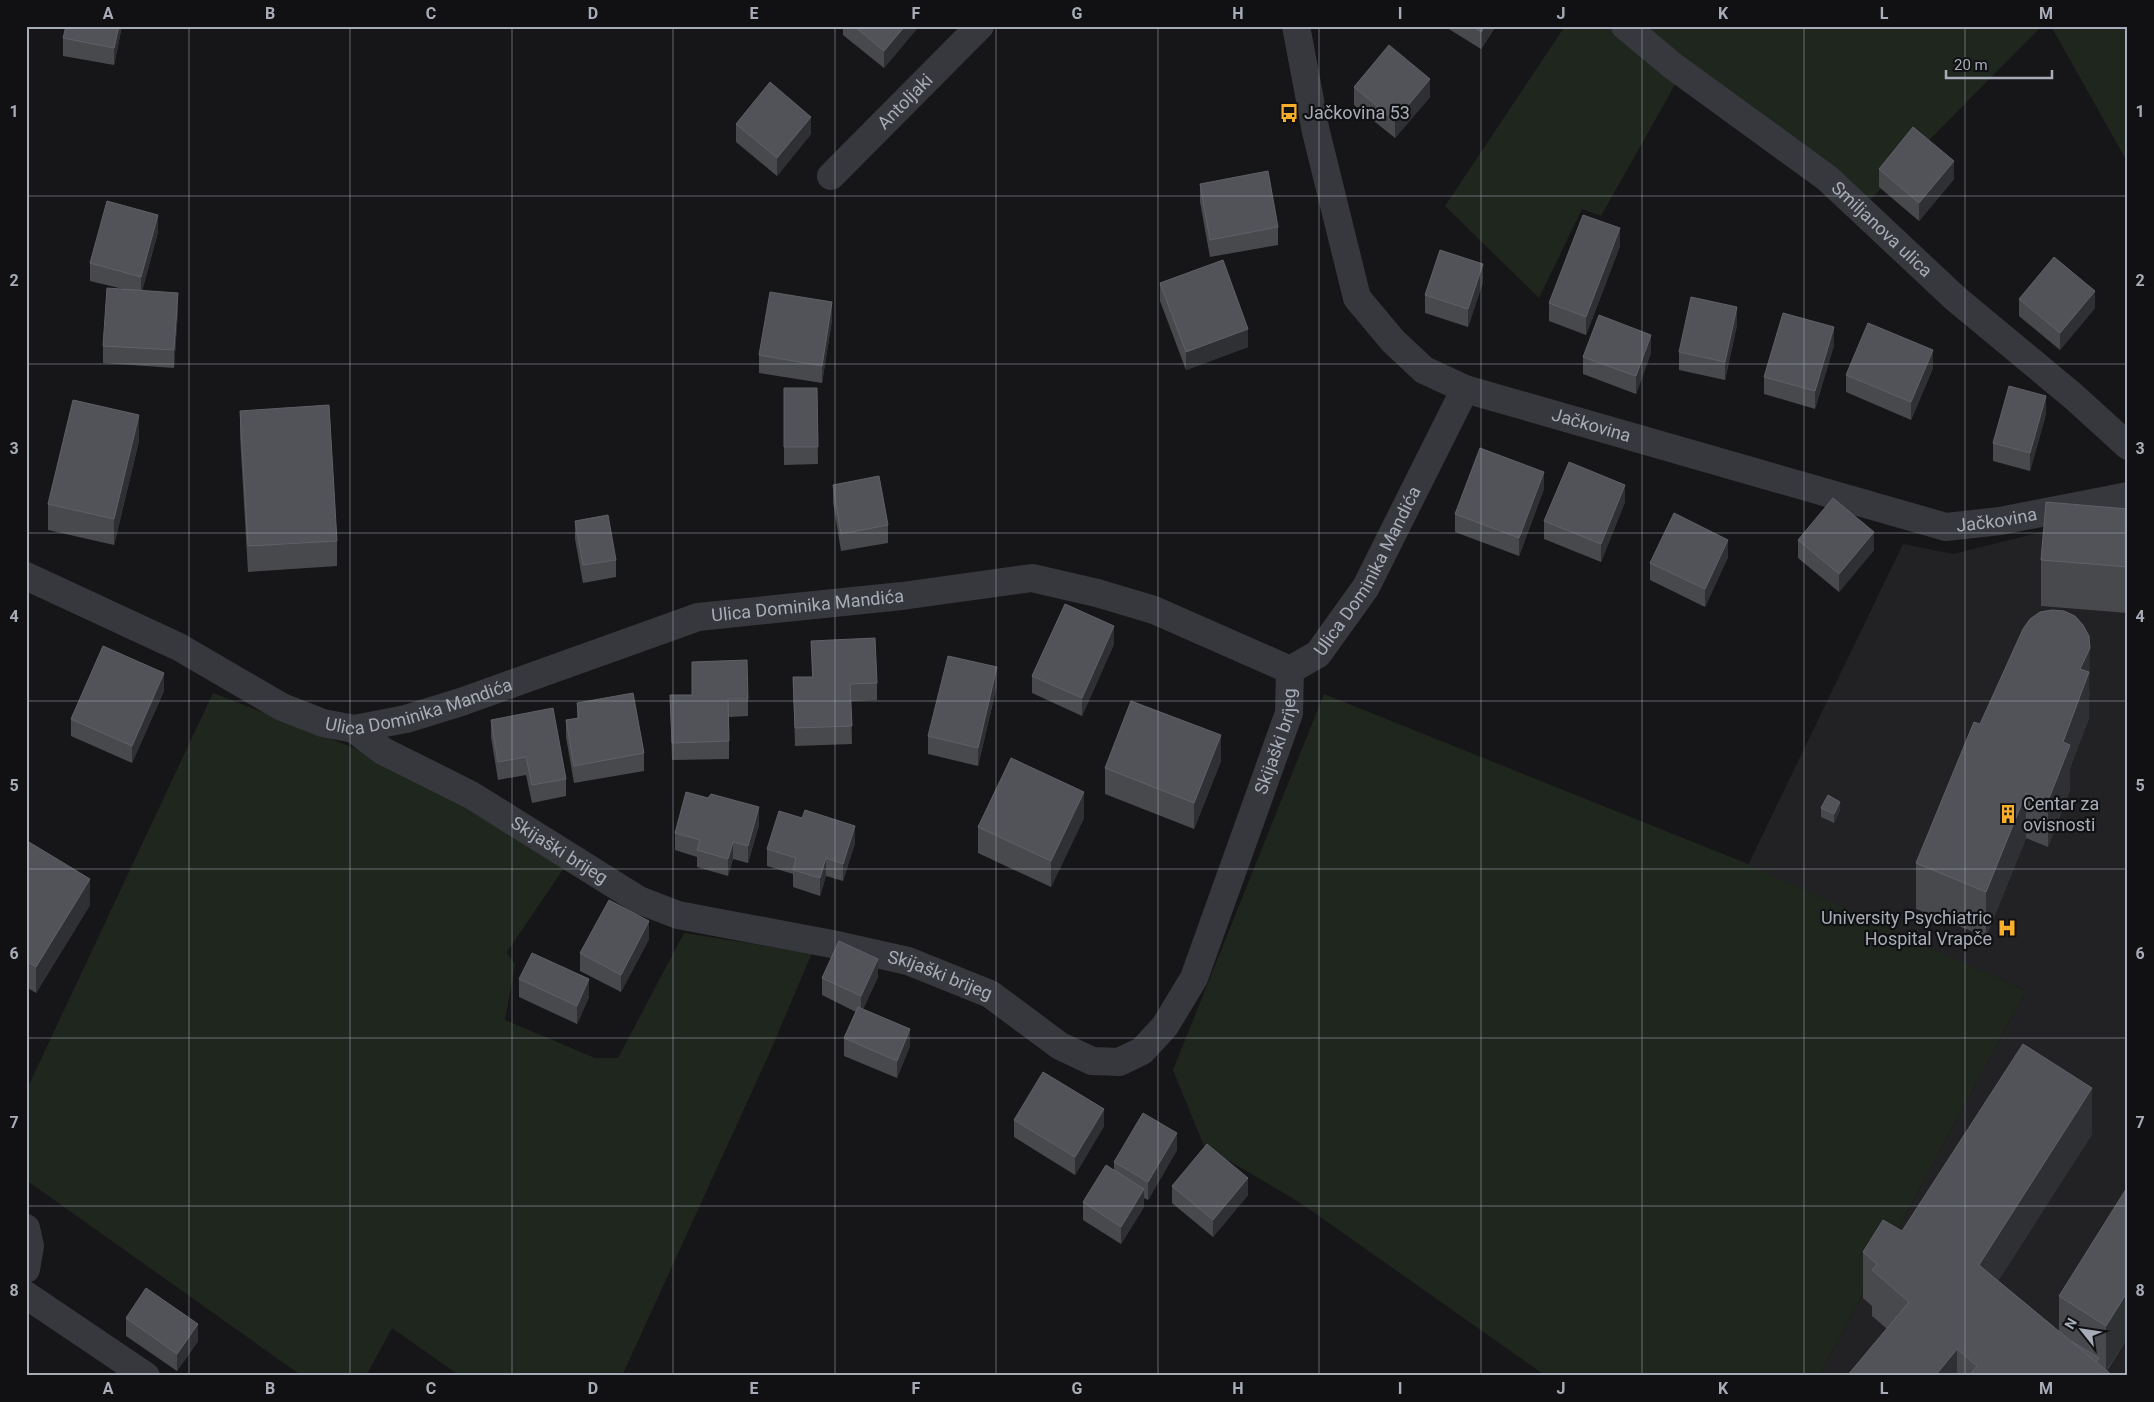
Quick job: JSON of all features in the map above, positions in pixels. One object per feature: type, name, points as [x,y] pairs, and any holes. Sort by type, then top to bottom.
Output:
[{"type":"street","name":"Antoljaki","points":[[831,176],[980,26]]},
{"type":"street","name":"Jačkovina","points":[[1296,26],[1316,132],[1357,298],[1393,341],[1424,370],[1465,389],[1946,527],[2000,521],[2128,496]]},
{"type":"street","name":"Smiljanova ulica","points":[[1625,26],[1673,66],[1827,178],[1955,298],[2072,396],[2128,446]]},
{"type":"street","name":"Ulica Dominika Mandića","points":[[26,576],[179,646],[282,707],[323,724],[354,729],[406,719],[460,702],[698,617],[902,596],[1032,578],[1097,593],[1154,610],[1290,670],[1318,654],[1366,586],[1465,389]]},
{"type":"street","name":"Skijaški brijeg","points":[[354,729],[383,751],[471,795],[640,900],[678,915],[832,944],[908,962],[990,994],[1060,1046],[1092,1062],[1119,1062],[1142,1051],[1165,1026],[1194,978],[1289,712],[1290,670]]},
{"type":"street","points":[[26,1228],[30,1246],[26,1269]]},
{"type":"street","points":[[26,1295],[146,1376]]},
{"type":"shaded area","points":[[1565,26],[1607,26],[1676,83],[1601,216],[1582,209],[1539,298],[1445,206]]},
{"type":"shaded area","points":[[1641,26],[2042,26],[1866,204]]},
{"type":"shaded area","points":[[2051,26],[2128,26],[2128,163]]},
{"type":"shaded area","name":"University Psychiatric Hospital Vrapče","points":[[2128,511],[2128,1376],[1819,1376],[2026,991],[1748,865],[1903,544],[1953,554]]},
{"type":"shaded area","points":[[213,693],[390,762],[566,865],[507,952],[515,965],[505,1020],[595,1058],[618,1058],[684,933],[812,953],[770,1052],[622,1376],[460,1376],[392,1328],[366,1376],[302,1376],[26,1180],[26,1091]]},
{"type":"shaded area","points":[[1324,694],[1748,864],[2026,991],[1819,1376],[1546,1376],[1299,1202],[1204,1146],[1173,1070]]},
{"type":"building","points":[[66,26],[119,26],[114,48],[63,38]]},
{"type":"building","points":[[854,26],[905,26],[884,51]]},
{"type":"building","points":[[1472,26],[1485,26],[1481,32]]},
{"type":"building","points":[[1389,45],[1430,79],[1395,121],[1354,87]]},
{"type":"building","points":[[770,82],[811,117],[777,158],[736,124]]},
{"type":"building","points":[[1913,127],[1954,161],[1919,203],[1879,169]]},
{"type":"building","points":[[1268,171],[1278,227],[1210,240],[1200,184]]},
{"type":"building","points":[[107,201],[158,215],[141,277],[90,263]]},
{"type":"building","points":[[1583,215],[1620,228],[1586,317],[1549,303]]},
{"type":"building","points":[[1440,250],[1483,264],[1468,309],[1425,295]]},
{"type":"building","points":[[2054,257],[2095,291],[2060,333],[2019,299]]},
{"type":"building","points":[[1223,260],[1248,329],[1186,352],[1160,283]]},
{"type":"building","points":[[107,288],[178,293],[174,350],[103,346]]},
{"type":"building","points":[[770,292],[832,302],[822,366],[759,355]]},
{"type":"building","points":[[1691,297],[1737,307],[1725,362],[1679,352]]},
{"type":"building","points":[[1783,313],[1834,327],[1815,391],[1764,377]]},
{"type":"building","points":[[1599,315],[1651,335],[1636,376],[1583,357]]},
{"type":"building","points":[[1868,323],[1933,350],[1911,402],[1846,375]]},
{"type":"building","points":[[2009,386],[2046,396],[2030,453],[1993,443]]},
{"type":"building","points":[[784,388],[817,388],[818,447],[784,447]]},
{"type":"building","points":[[73,400],[139,415],[114,519],[48,504]]},
{"type":"building","points":[[329,405],[337,541],[248,546],[240,411]]},
{"type":"building","points":[[1480,448],[1544,472],[1519,538],[1455,514]]},
{"type":"building","points":[[1569,462],[1625,485],[1601,544],[1544,521]]},
{"type":"building","points":[[879,476],[888,525],[841,534],[833,485]]},
{"type":"building","points":[[1833,498],[1874,532],[1839,574],[1798,540]]},
{"type":"building","points":[[2046,502],[2128,509],[2128,567],[2041,560]]},
{"type":"building","points":[[1674,513],[1728,540],[1705,589],[1650,563]]},
{"type":"building","points":[[608,515],[616,560],[583,565],[575,521]]},
{"type":"building","points":[[1065,604],[1114,626],[1082,698],[1032,676]]},
{"type":"building","name":"Centar za ovisnosti","points":[[2064,611],[2075,616],[2083,625],[2089,636],[2090,648],[2080,669],[2089,672],[2063,742],[2070,745],[2048,801],[2026,793],[1986,892],[1916,863],[1974,722],[1980,724],[2023,629],[2030,619],[2040,612]]},
{"type":"building","points":[[875,638],[877,683],[850,684],[852,726],[795,728],[793,677],[813,677],[811,641]]},
{"type":"building","points":[[103,646],[164,673],[132,746],[71,719]]},
{"type":"building","points":[[948,656],[997,667],[978,748],[928,736]]},
{"type":"building","points":[[747,660],[748,699],[728,699],[729,741],[672,743],[670,695],[692,695],[692,662]]},
{"type":"building","points":[[633,693],[644,753],[574,766],[566,720],[579,718],[577,703]]},
{"type":"building","points":[[1131,701],[1221,735],[1194,803],[1105,768]]},
{"type":"building","points":[[553,708],[566,779],[532,785],[526,757],[498,762],[491,720]]},
{"type":"building","points":[[1011,758],[1084,792],[1051,861],[978,827]]},
{"type":"building","points":[[686,792],[708,798],[711,794],[759,807],[748,846],[733,842],[728,859],[697,850],[700,840],[675,833]]},
{"type":"building","points":[[1828,795],[1840,802],[1834,814],[1821,808]]},
{"type":"building","points":[[805,810],[855,826],[843,864],[826,858],[820,878],[793,870],[796,858],[767,849],[779,811],[802,818]]},
{"type":"building","points":[[29,842],[90,879],[36,967],[26,961],[26,846]]},
{"type":"building","points":[[609,900],[649,921],[621,975],[580,953]]},
{"type":"building","points":[[839,941],[878,959],[861,996],[822,978]]},
{"type":"building","points":[[532,953],[589,979],[577,1006],[519,979]]},
{"type":"building","points":[[858,1007],[910,1029],[897,1061],[844,1038]]},
{"type":"building","points":[[2023,1044],[2092,1088],[1979,1265],[2113,1376],[1969,1376],[1977,1366],[1957,1349],[1935,1376],[1847,1376],[1909,1302],[1872,1270],[1877,1264],[1863,1252],[1883,1220],[1902,1231]]},
{"type":"building","points":[[1043,1072],[1104,1109],[1075,1157],[1014,1120]]},
{"type":"building","points":[[1143,1113],[1177,1133],[1148,1182],[1114,1162]]},
{"type":"building","points":[[1207,1144],[1248,1178],[1213,1220],[1172,1186]]},
{"type":"building","points":[[1106,1165],[1144,1189],[1121,1227],[1083,1202]]},
{"type":"building","points":[[2128,1186],[2128,1291],[2106,1326],[2059,1296]]},
{"type":"building","points":[[146,1288],[198,1324],[177,1354],[126,1318]]},
{"type":"building","points":[[2071,1341],[2099,1358],[2096,1362]]},
{"type":"place","name":"Jačkovina 53","points":[[1289,113]]},
{"type":"place","name":"Centar za ovisnosti","points":[[2008,814]]},
{"type":"place","name":"University Psychiatric Hospital Vrapče","points":[[2007,928]]}]
